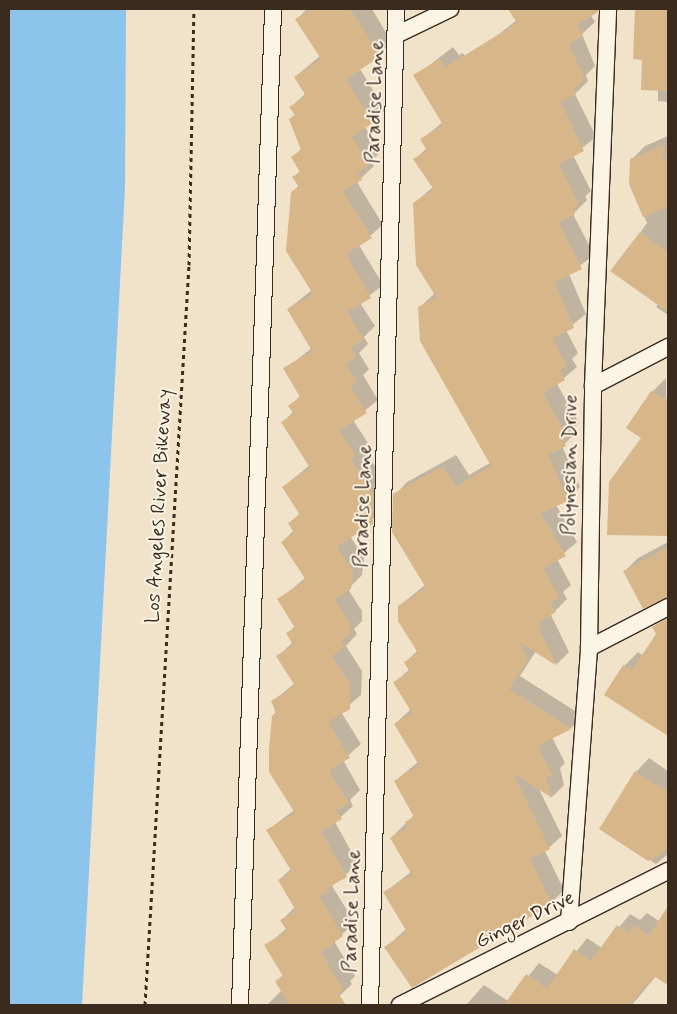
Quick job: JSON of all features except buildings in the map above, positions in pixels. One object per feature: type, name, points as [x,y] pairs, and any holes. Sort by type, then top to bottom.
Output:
[{"type":"lane","points":[[240,1005],[273,9]]},
{"type":"lane","name":"Paradise Lane","points":[[370,1005],[398,34],[396,9]]},
{"type":"lane","points":[[398,34],[450,9]]},
{"type":"lane","name":"Polynesian Drive","points":[[569,922],[589,648],[593,386],[608,9]]},
{"type":"lane","points":[[593,386],[668,347]]},
{"type":"lane","points":[[589,648],[668,607]]},
{"type":"lane","name":"Ginger Drive","points":[[400,1005],[668,872]]},
{"type":"path","name":"Los Angeles River Bikeway","points":[[145,1005],[188,265],[194,9]]},
{"type":"water","points":[[9,9],[126,9],[125,188],[82,1005],[9,1005]]}]
